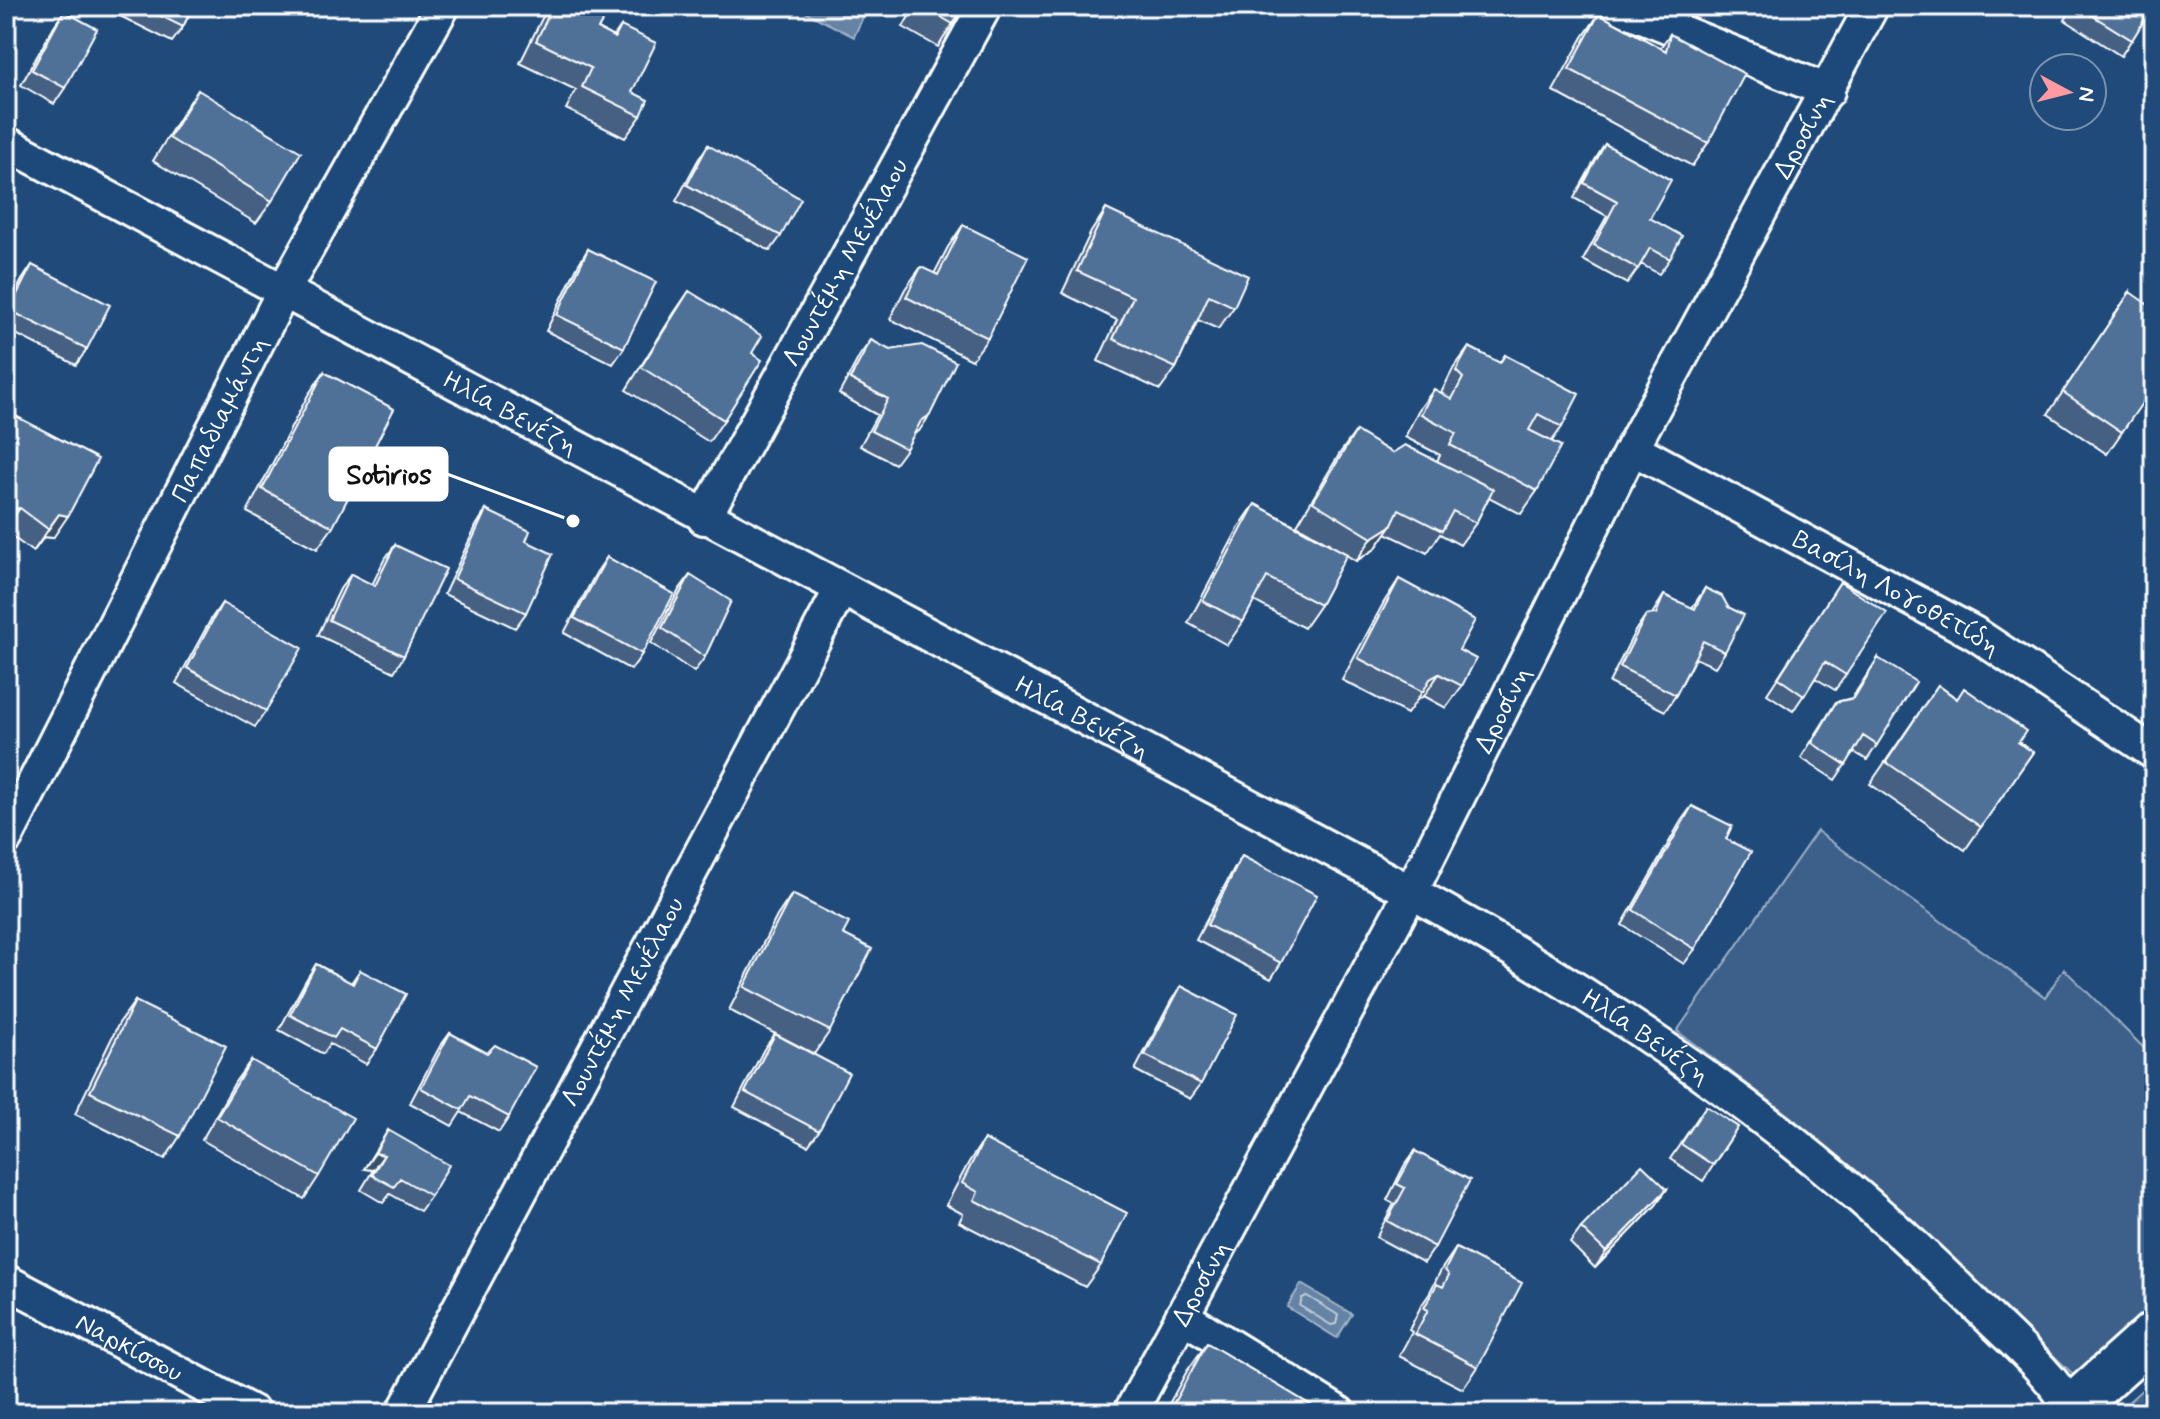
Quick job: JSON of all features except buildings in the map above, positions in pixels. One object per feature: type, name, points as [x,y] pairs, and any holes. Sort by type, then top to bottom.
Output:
[{"type":"street","name":"Παπαδιαμάντη","points":[[6,838],[284,290],[443,6]]},
{"type":"street","name":"Λουντέμη Μενέλαου","points":[[704,518],[985,6]]},
{"type":"street","points":[[1617,6],[1828,91]]},
{"type":"street","name":"Δροσίνη","points":[[1130,1413],[1411,892],[1632,448],[1872,6]]},
{"type":"street","name":"Ηλία Βενέζη","points":[[6,143],[840,591],[1411,892],[1594,998],[1784,1135],[1946,1276],[2070,1411]]},
{"type":"street","name":"Βασίλη Λογοθετίδη","points":[[1632,448],[1974,633],[2154,753]]},
{"type":"street","name":"Λουντέμη Μενέλαου","points":[[403,1413],[840,591]]},
{"type":"street","name":"Ναρκίσσου","points":[[6,1281],[254,1413]]},
{"type":"street","points":[[1182,1316],[1339,1413]]},
{"type":"street","points":[[2070,1411],[2154,1334]]},
{"type":"shaded area","points":[[1817,831],[2045,997],[2064,969],[2154,1058],[2154,1305],[2076,1377],[1904,1213],[1791,1117],[1677,1031]]},
{"type":"shaded area","points":[[2154,1379],[2154,1408],[2149,1413],[2116,1413]]},
{"type":"water","points":[[794,6],[868,6],[854,37]]},
{"type":"water","points":[[1301,1284],[1352,1314],[1337,1338],[1287,1307]]},
{"type":"place","name":"Sotirios","points":[[573,521]]}]
